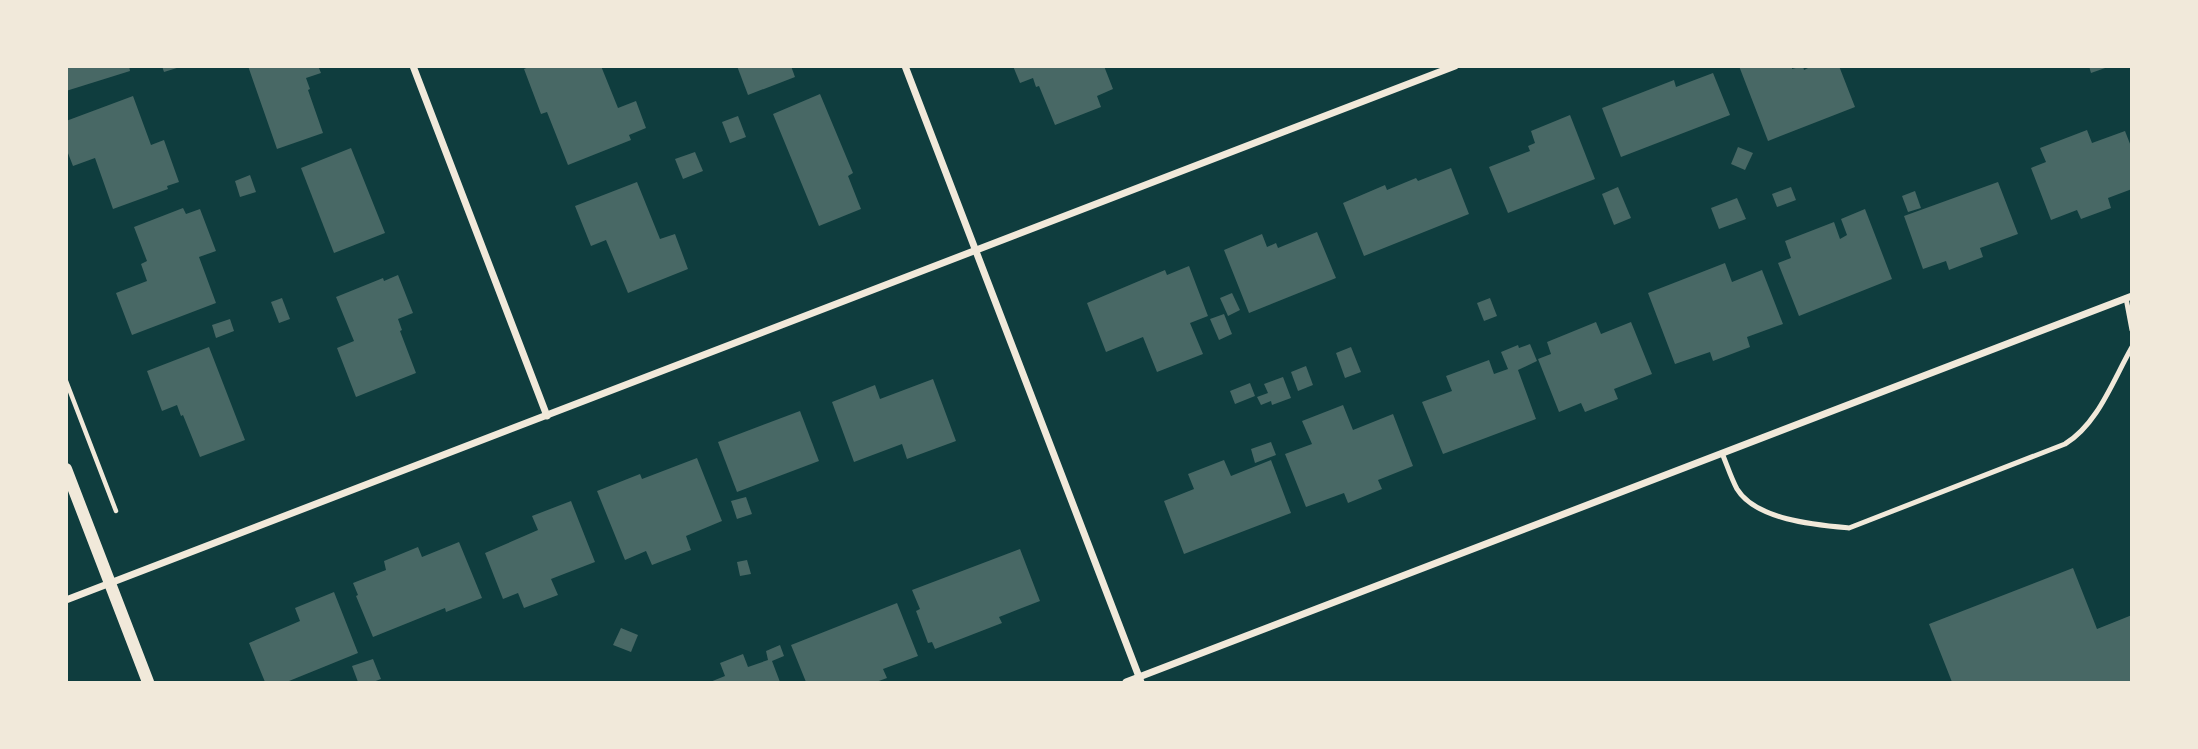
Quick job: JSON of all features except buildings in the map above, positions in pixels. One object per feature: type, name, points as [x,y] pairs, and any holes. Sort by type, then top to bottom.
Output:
[{"type":"street","points":[[413,66],[547,416]]},
{"type":"street","points":[[905,66],[1140,680]]},
{"type":"street","points":[[66,600],[1453,67]]},
{"type":"street","points":[[1126,682],[1140,680],[2129,297]]},
{"type":"street","points":[[66,469],[148,682]]},
{"type":"lane","points":[[2129,297],[2132,330]]},
{"type":"lane","points":[[1722,453],[1738,491],[1760,510],[1812,524],[1849,528],[2065,444],[2079,436],[2091,421],[2132,347]]},
{"type":"path","points":[[66,381],[116,511]]}]
